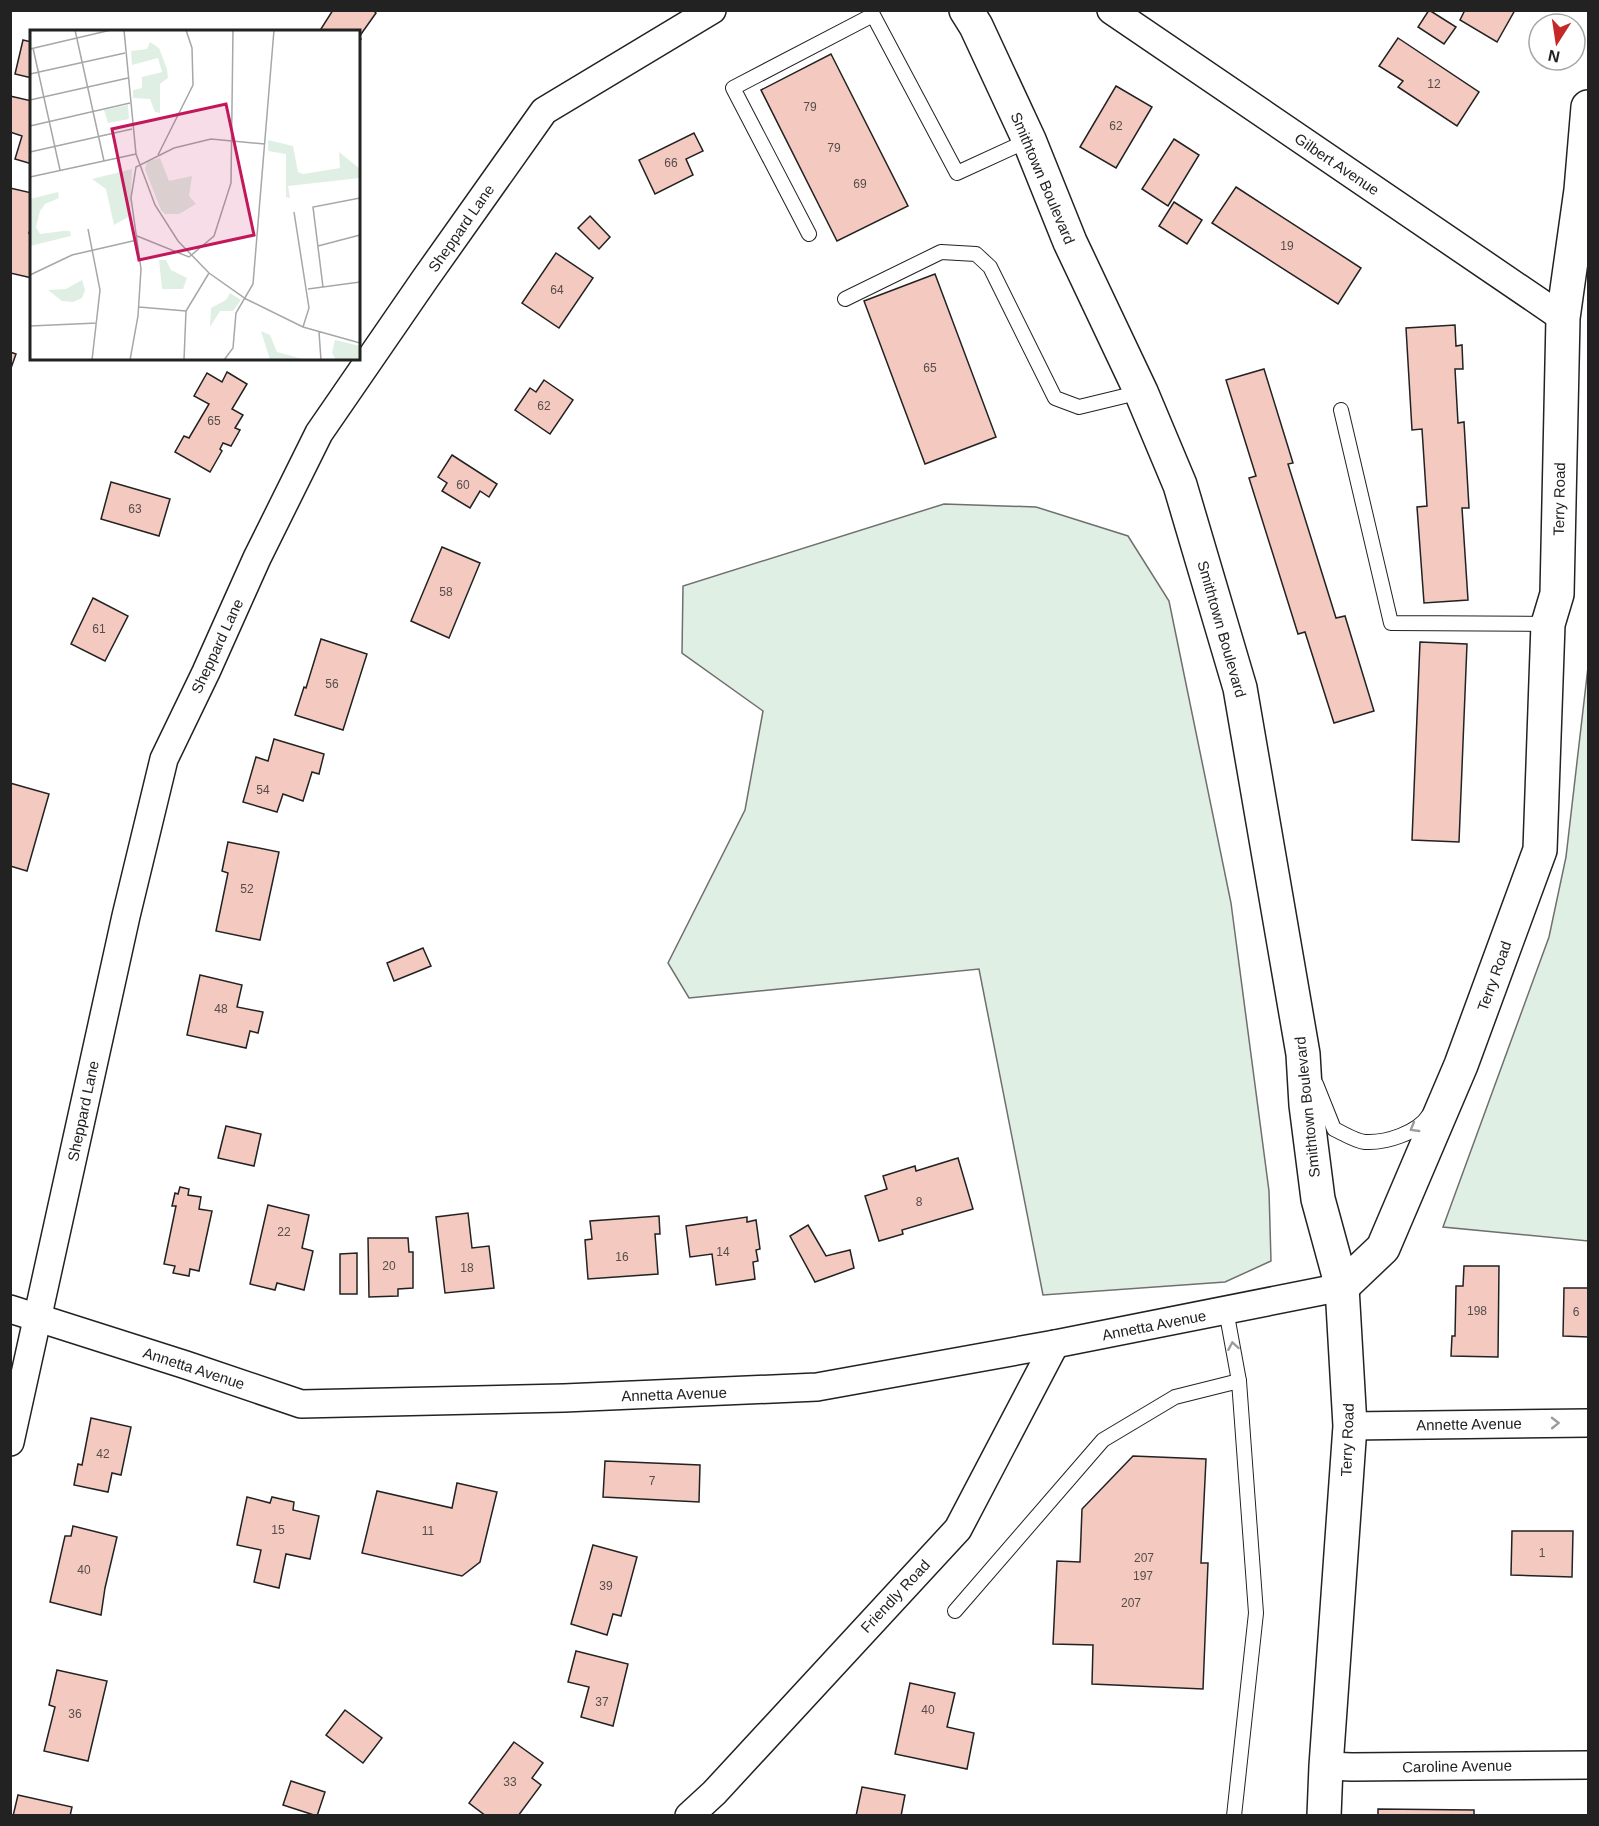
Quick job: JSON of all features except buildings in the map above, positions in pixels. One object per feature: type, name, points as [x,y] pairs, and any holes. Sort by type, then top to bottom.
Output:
[{"type":"main road","name":"Smithtown Boulevard","points":[[968,12],[1029,140],[1070,242],[1141,392],[1180,485],[1240,688],[1303,1054],[1306,1105],[1318,1199],[1342,1287]]},
{"type":"main road","name":"Terry Road","points":[[1324,1815],[1350,1426],[1342,1287],[1383,1248],[1461,1065],[1540,850],[1548,624],[1557,594],[1563,318],[1580,266],[1581,190],[1588,107]]},
{"type":"street","name":"Sheppard Lane","points":[[10,1442],[126,916],[164,759],[257,558],[319,434],[544,111],[712,10]]},
{"type":"street","name":"Gilbert Avenue","points":[[1125,14],[1563,318]]},
{"type":"street","name":"Annetta Avenue","points":[[10,1309],[301,1404],[564,1398],[817,1387],[1056,1344],[1342,1287]]},
{"type":"street","name":"Friendly Road","points":[[689,1815],[714,1793],[958,1528],[1056,1344]]},
{"type":"street","name":"Annette Avenue","points":[[1350,1426],[1588,1423]]},
{"type":"street","name":"Caroline Avenue","points":[[1326,1766],[1588,1765]]},
{"type":"lane","points":[[809,234],[733,88],[873,15],[957,173],[1029,140]]},
{"type":"lane","points":[[845,299],[941,252],[976,254],[990,267],[1055,398],[1079,407],[1141,392]]},
{"type":"lane","points":[[1341,410],[1391,623],[1548,624]]},
{"type":"lane","points":[[1303,1054],[1334,1129],[1363,1142],[1395,1139],[1425,1122],[1461,1065]]},
{"type":"lane","points":[[1226,1310],[1239,1381],[1256,1613],[1234,1815]]},
{"type":"lane","points":[[955,1611],[1103,1440],[1175,1397],[1239,1381]]},
{"type":"green space","points":[[944,504],[1036,507],[1128,536],[1169,601],[1231,903],[1269,1191],[1271,1261],[1225,1282],[1043,1295],[979,969],[689,998],[668,963],[745,810],[763,711],[682,653],[683,586]]},
{"type":"green space","points":[[1588,667],[1588,1241],[1443,1227],[1549,937],[1566,857]]}]
